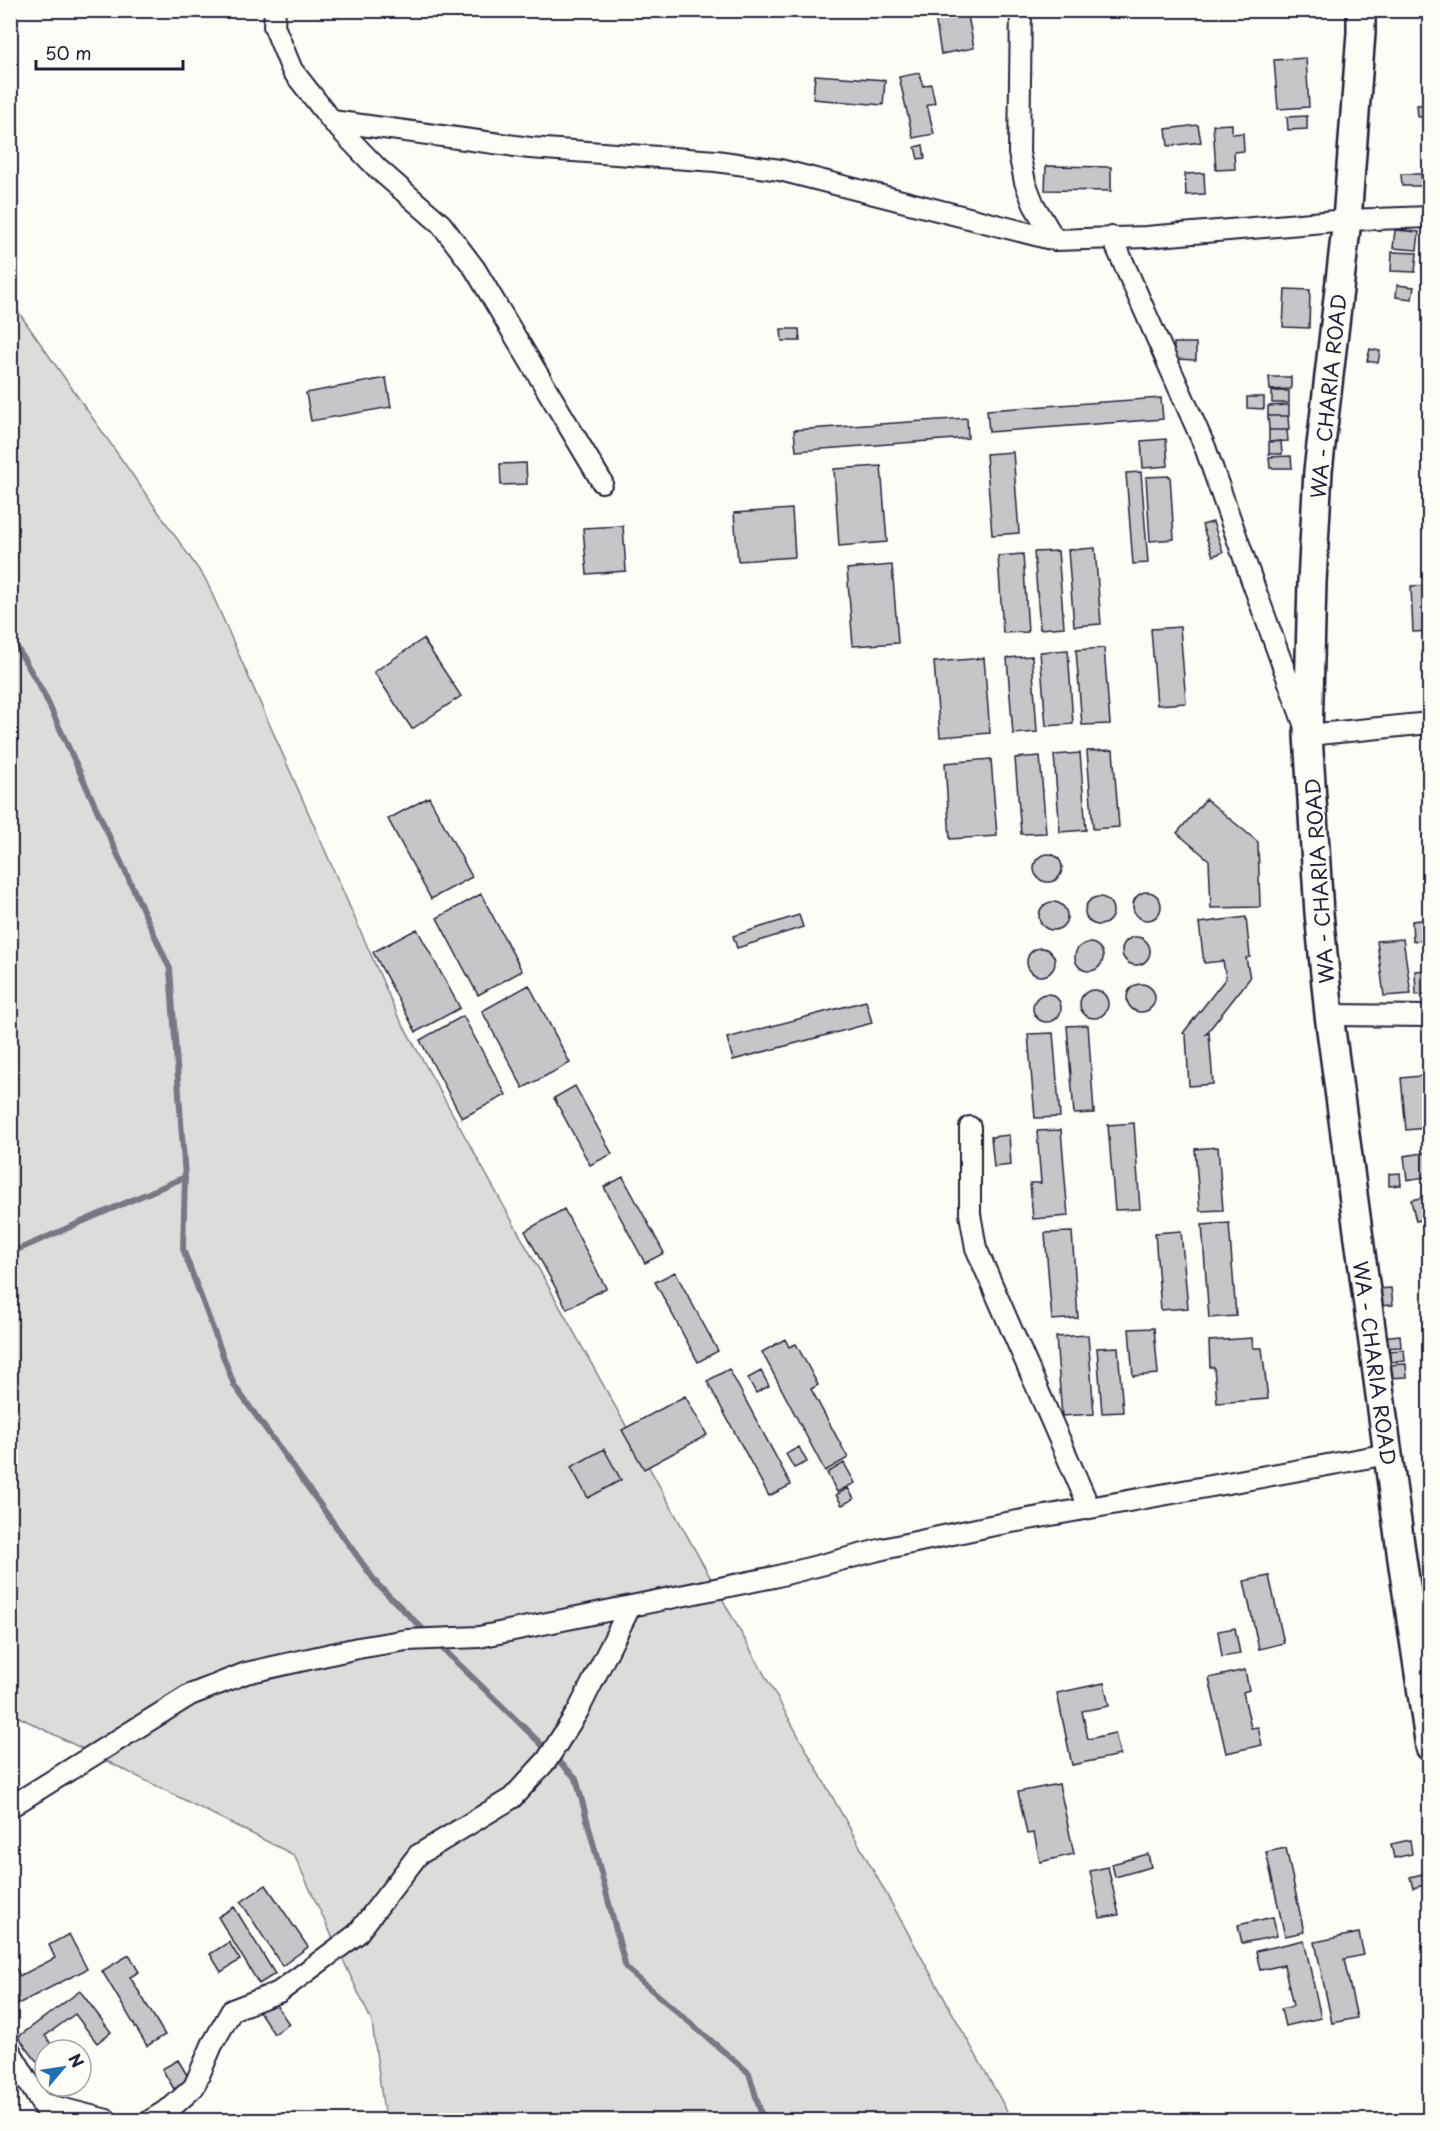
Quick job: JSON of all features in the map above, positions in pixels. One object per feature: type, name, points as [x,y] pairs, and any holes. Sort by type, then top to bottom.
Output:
[{"type":"street","points":[[275,10],[274,26],[292,70],[332,121],[377,168],[441,224],[475,269],[602,482]]},
{"type":"street","points":[[1021,10],[1019,153],[1025,182],[1034,205],[1055,240]]},
{"type":"street","name":"WA - CHARIA ROAD","points":[[1361,10],[1347,220],[1318,471],[1308,735],[1319,913],[1329,1015],[1388,1454],[1429,1736]]},
{"type":"street","points":[[332,121],[530,148],[716,161],[780,170],[1055,240],[1146,237],[1347,220],[1430,217]]},
{"type":"street","points":[[1112,237],[1206,447],[1308,735],[1430,723]]},
{"type":"street","points":[[1329,1015],[1430,1016]]},
{"type":"street","points":[[970,1127],[970,1214],[975,1248],[1089,1507]]},
{"type":"street","points":[[10,1807],[190,1695],[246,1672],[407,1640],[479,1637],[774,1577],[904,1544],[1089,1507],[1388,1454]]},
{"type":"street","points":[[151,2121],[172,2107],[194,2087],[212,2045],[232,2010],[279,1992],[357,1934],[418,1855],[512,1798],[547,1760],[578,1711],[630,1606]]},
{"type":"street","points":[[10,2051],[51,2121]]},
{"type":"street","points":[[41,2103],[107,2121]]},
{"type":"shaded area","points":[[10,300],[206,580],[397,1014],[1012,2120],[385,2120],[372,2022],[294,1855],[11,1713]]},
{"type":"building","points":[[934,10],[967,10],[974,48],[941,54]]},
{"type":"building","points":[[1296,10],[1332,10],[1332,13],[1296,14]]},
{"type":"building","points":[[1306,58],[1309,107],[1278,109],[1274,60]]},
{"type":"building","points":[[919,73],[923,86],[931,84],[935,103],[927,105],[934,134],[913,138],[899,77]]},
{"type":"building","points":[[815,75],[885,80],[883,105],[813,99]]},
{"type":"building","points":[[1430,104],[1430,116],[1418,117],[1417,105]]},
{"type":"building","points":[[1307,116],[1307,129],[1288,130],[1287,117]]},
{"type":"building","points":[[1232,124],[1232,134],[1243,133],[1244,151],[1234,152],[1235,169],[1216,170],[1213,125]]},
{"type":"building","points":[[1198,125],[1201,142],[1168,146],[1166,129]]},
{"type":"building","points":[[923,145],[925,158],[918,159],[915,147]]},
{"type":"building","points":[[1046,166],[1111,167],[1111,191],[1045,190]]},
{"type":"building","points":[[1204,173],[1205,194],[1186,195],[1185,174]]},
{"type":"building","points":[[1401,174],[1421,174],[1422,186],[1402,186]]},
{"type":"building","points":[[1395,230],[1419,232],[1417,250],[1393,248]]},
{"type":"building","points":[[1392,252],[1417,253],[1415,272],[1391,271]]},
{"type":"building","points":[[1397,285],[1414,287],[1412,299],[1396,297]]},
{"type":"building","points":[[1285,289],[1310,290],[1309,328],[1283,327]]},
{"type":"building","points":[[781,329],[799,329],[800,341],[782,341]]},
{"type":"building","points":[[1174,343],[1196,343],[1196,360],[1174,359]]},
{"type":"building","points":[[1370,349],[1380,351],[1378,363],[1367,361]]},
{"type":"building","points":[[1269,377],[1291,377],[1291,389],[1270,390]]},
{"type":"building","points":[[386,378],[391,407],[311,421],[306,393]]},
{"type":"building","points":[[1272,391],[1289,391],[1289,403],[1272,403]]},
{"type":"building","points":[[1247,397],[1264,397],[1264,409],[1247,408]]},
{"type":"building","points":[[1161,398],[1163,419],[989,432],[987,410]]},
{"type":"building","points":[[1289,405],[1289,416],[1268,416],[1268,406]]},
{"type":"building","points":[[1268,416],[1288,416],[1289,430],[1269,430]]},
{"type":"building","points":[[967,418],[968,438],[796,451],[794,430]]},
{"type":"building","points":[[1269,430],[1287,430],[1288,441],[1269,442]]},
{"type":"building","points":[[1166,439],[1168,466],[1143,468],[1141,441]]},
{"type":"building","points":[[1281,441],[1282,454],[1269,454],[1269,442]]},
{"type":"building","points":[[1013,452],[1019,533],[992,535],[986,454]]},
{"type":"building","points":[[1291,456],[1292,468],[1270,468],[1269,457]]},
{"type":"building","points":[[526,463],[527,484],[501,485],[500,464]]},
{"type":"building","points":[[881,466],[887,542],[839,546],[834,469]]},
{"type":"building","points":[[1141,472],[1148,563],[1133,564],[1126,473]]},
{"type":"building","points":[[1170,476],[1174,539],[1150,541],[1146,477]]},
{"type":"building","points":[[792,509],[795,557],[738,561],[734,513]]},
{"type":"building","points":[[1213,522],[1223,552],[1213,556],[1202,525]]},
{"type":"building","points":[[623,526],[626,571],[587,574],[583,528]]},
{"type":"building","points":[[1095,548],[1101,624],[1074,626],[1068,550]]},
{"type":"building","points":[[1058,551],[1064,627],[1040,629],[1034,552]]},
{"type":"building","points":[[1023,554],[1028,632],[1003,633],[998,556]]},
{"type":"building","points":[[892,565],[898,643],[853,646],[847,569]]},
{"type":"building","points":[[1430,585],[1430,631],[1413,632],[1411,586]]},
{"type":"building","points":[[1180,627],[1186,703],[1157,705],[1151,629]]},
{"type":"building","points":[[423,639],[461,696],[412,729],[374,672]]},
{"type":"building","points":[[1104,648],[1110,724],[1082,725],[1076,650]]},
{"type":"building","points":[[1068,650],[1073,724],[1046,726],[1040,652]]},
{"type":"building","points":[[1032,656],[1037,732],[1013,734],[1007,658]]},
{"type":"building","points":[[984,658],[990,733],[940,737],[934,662]]},
{"type":"building","points":[[1113,750],[1119,827],[1093,829],[1087,751]]},
{"type":"building","points":[[1080,753],[1086,830],[1060,832],[1054,755]]},
{"type":"building","points":[[1040,756],[1046,833],[1021,834],[1015,758]]},
{"type":"building","points":[[991,759],[997,836],[950,839],[945,763]]},
{"type":"building","points":[[429,797],[472,877],[431,899],[388,819]]},
{"type":"building","points":[[1206,799],[1258,842],[1260,907],[1211,908],[1209,860],[1177,833]]},
{"type":"building","points":[[1048,854],[1058,858],[1062,868],[1058,878],[1048,882],[1038,878],[1034,868],[1038,858]]},
{"type":"building","points":[[1147,892],[1157,896],[1161,906],[1157,916],[1147,920],[1137,916],[1133,906],[1137,896]]},
{"type":"building","points":[[481,894],[522,971],[478,995],[437,918]]},
{"type":"building","points":[[1099,897],[1109,901],[1113,911],[1109,921],[1099,925],[1089,921],[1085,911],[1089,901]]},
{"type":"building","points":[[1053,902],[1063,906],[1067,916],[1063,926],[1053,930],[1043,926],[1039,916],[1043,906]]},
{"type":"building","points":[[799,915],[803,927],[737,948],[733,936]]},
{"type":"building","points":[[1246,917],[1250,957],[1246,958],[1250,978],[1206,1034],[1209,1033],[1213,1084],[1189,1086],[1186,1035],[1183,1033],[1226,978],[1223,961],[1204,963],[1199,923]]},
{"type":"building","points":[[1430,919],[1430,940],[1413,941],[1412,921]]},
{"type":"building","points":[[417,929],[460,1008],[416,1032],[373,952]]},
{"type":"building","points":[[1136,937],[1146,941],[1150,951],[1146,961],[1136,965],[1126,961],[1122,951],[1126,941]]},
{"type":"building","points":[[1403,939],[1411,994],[1384,996],[1377,941]]},
{"type":"building","points":[[1089,943],[1099,947],[1103,957],[1099,967],[1089,971],[1079,967],[1075,957],[1079,947]]},
{"type":"building","points":[[1041,948],[1051,952],[1055,962],[1051,972],[1041,976],[1031,972],[1027,962],[1031,952]]},
{"type":"building","points":[[1430,970],[1430,994],[1416,995],[1415,971]]},
{"type":"building","points":[[1141,984],[1151,988],[1155,998],[1151,1008],[1141,1012],[1131,1008],[1127,998],[1131,988]]},
{"type":"building","points":[[529,985],[570,1063],[523,1088],[482,1011]]},
{"type":"building","points":[[1094,990],[1104,994],[1108,1004],[1104,1014],[1094,1018],[1084,1014],[1080,1004],[1084,994]]},
{"type":"building","points":[[1047,994],[1057,998],[1061,1008],[1057,1018],[1047,1022],[1037,1018],[1033,1008],[1037,998]]},
{"type":"building","points":[[866,1001],[872,1023],[733,1060],[727,1038]]},
{"type":"building","points":[[463,1016],[506,1095],[462,1118],[420,1040]]},
{"type":"building","points":[[1088,1025],[1094,1113],[1074,1114],[1067,1026]]},
{"type":"building","points":[[1053,1033],[1060,1117],[1035,1118],[1028,1034]]},
{"type":"building","points":[[1421,1076],[1426,1128],[1406,1130],[1401,1078]]},
{"type":"building","points":[[575,1086],[612,1154],[590,1165],[554,1098]]},
{"type":"building","points":[[1134,1123],[1140,1209],[1115,1210],[1108,1125]]},
{"type":"building","points":[[1061,1130],[1068,1216],[1033,1219],[1030,1183],[1041,1183],[1037,1131]]},
{"type":"building","points":[[1009,1135],[1011,1165],[994,1167],[991,1137]]},
{"type":"building","points":[[1218,1147],[1223,1210],[1200,1211],[1195,1149]]},
{"type":"building","points":[[1430,1152],[1430,1182],[1426,1182],[1425,1177],[1407,1180],[1404,1156]]},
{"type":"building","points":[[1400,1173],[1401,1185],[1389,1186],[1389,1174]]},
{"type":"building","points":[[623,1177],[664,1253],[645,1263],[604,1187]]},
{"type":"building","points":[[1430,1196],[1430,1240],[1426,1219],[1416,1221],[1411,1200]]},
{"type":"building","points":[[564,1209],[606,1288],[567,1309],[525,1231]]},
{"type":"building","points":[[1229,1223],[1236,1316],[1209,1318],[1202,1225]]},
{"type":"building","points":[[1181,1231],[1188,1308],[1161,1310],[1155,1233]]},
{"type":"building","points":[[1072,1232],[1078,1318],[1052,1320],[1045,1233]]},
{"type":"building","points":[[675,1272],[718,1351],[698,1362],[655,1282]]},
{"type":"building","points":[[1391,1288],[1393,1305],[1378,1306],[1377,1289]]},
{"type":"building","points":[[1154,1328],[1158,1374],[1133,1376],[1129,1329]]},
{"type":"building","points":[[1088,1335],[1094,1414],[1062,1416],[1056,1337]]},
{"type":"building","points":[[1400,1335],[1401,1347],[1381,1348],[1381,1337]]},
{"type":"building","points":[[1252,1338],[1253,1348],[1262,1348],[1268,1399],[1217,1403],[1214,1367],[1210,1367],[1209,1341]]},
{"type":"building","points":[[785,1339],[789,1347],[796,1344],[818,1385],[811,1389],[848,1458],[825,1471],[762,1352]]},
{"type":"building","points":[[1118,1347],[1123,1412],[1102,1413],[1097,1348]]},
{"type":"building","points":[[1404,1350],[1405,1361],[1386,1362],[1386,1351]]},
{"type":"building","points":[[1406,1364],[1407,1377],[1389,1378],[1388,1365]]},
{"type":"building","points":[[729,1369],[791,1485],[769,1496],[707,1381]]},
{"type":"building","points":[[761,1371],[769,1386],[756,1393],[748,1378]]},
{"type":"building","points":[[685,1396],[707,1435],[644,1469],[622,1430]]},
{"type":"building","points":[[799,1447],[807,1462],[794,1468],[786,1454]]},
{"type":"building","points":[[604,1449],[621,1480],[588,1498],[571,1467]]},
{"type":"building","points":[[844,1463],[855,1483],[837,1492],[827,1473]]},
{"type":"building","points":[[848,1488],[854,1499],[842,1505],[836,1495]]},
{"type":"building","points":[[1269,1576],[1284,1643],[1259,1649],[1244,1581]]},
{"type":"building","points":[[1235,1628],[1240,1654],[1222,1657],[1218,1631]]},
{"type":"building","points":[[1245,1670],[1249,1690],[1243,1692],[1251,1728],[1258,1727],[1262,1745],[1226,1753],[1209,1678]]},
{"type":"building","points":[[1104,1683],[1109,1706],[1082,1711],[1088,1739],[1115,1733],[1120,1755],[1072,1765],[1057,1693]]},
{"type":"building","points":[[1059,1784],[1074,1854],[1040,1862],[1034,1833],[1027,1834],[1018,1792]]},
{"type":"building","points":[[1410,1840],[1412,1854],[1394,1858],[1391,1844]]},
{"type":"building","points":[[1286,1848],[1304,1932],[1285,1936],[1266,1852]]},
{"type":"building","points":[[1148,1854],[1151,1867],[1115,1877],[1112,1864]]},
{"type":"building","points":[[1108,1867],[1119,1915],[1100,1918],[1090,1871]]},
{"type":"building","points":[[1422,1874],[1424,1885],[1413,1888],[1410,1877]]},
{"type":"building","points":[[266,1885],[308,1947],[282,1966],[241,1902]]},
{"type":"building","points":[[234,1907],[275,1974],[259,1984],[218,1917]]},
{"type":"building","points":[[1273,1917],[1277,1936],[1242,1943],[1238,1925]]},
{"type":"building","points":[[1359,1933],[1364,1955],[1344,1959],[1357,2018],[1332,2023],[1315,1942]]},
{"type":"building","points":[[69,1934],[87,1969],[10,2008],[10,1958],[20,1976],[55,1958],[49,1945]]},
{"type":"building","points":[[1304,1940],[1321,2018],[1285,2026],[1281,2009],[1293,2006],[1284,1965],[1260,1970],[1256,1951]]},
{"type":"building","points":[[229,1942],[240,1960],[221,1972],[210,1954]]},
{"type":"building","points":[[129,1955],[139,1972],[130,1977],[165,2035],[147,2046],[102,1971]]},
{"type":"building","points":[[80,1991],[111,2032],[97,2043],[75,2014],[45,2036],[47,2038],[33,2038],[33,2056],[18,2037]]},
{"type":"building","points":[[273,2000],[289,2024],[274,2034],[259,2011]]},
{"type":"building","points":[[1430,2003],[1430,2028],[1428,2029],[1422,2005]]},
{"type":"building","points":[[1430,2033],[1430,2049],[1426,2049],[1423,2035]]},
{"type":"building","points":[[178,2060],[190,2080],[174,2089],[162,2069]]},
{"type":"waterway","points":[[10,635],[44,694],[170,969],[185,1177],[183,1249],[234,1385],[378,1585],[429,1635]]},
{"type":"waterway","points":[[10,1253],[185,1177]]},
{"type":"waterway","points":[[438,1644],[576,1778],[626,1968],[749,2073],[763,2120]]}]
